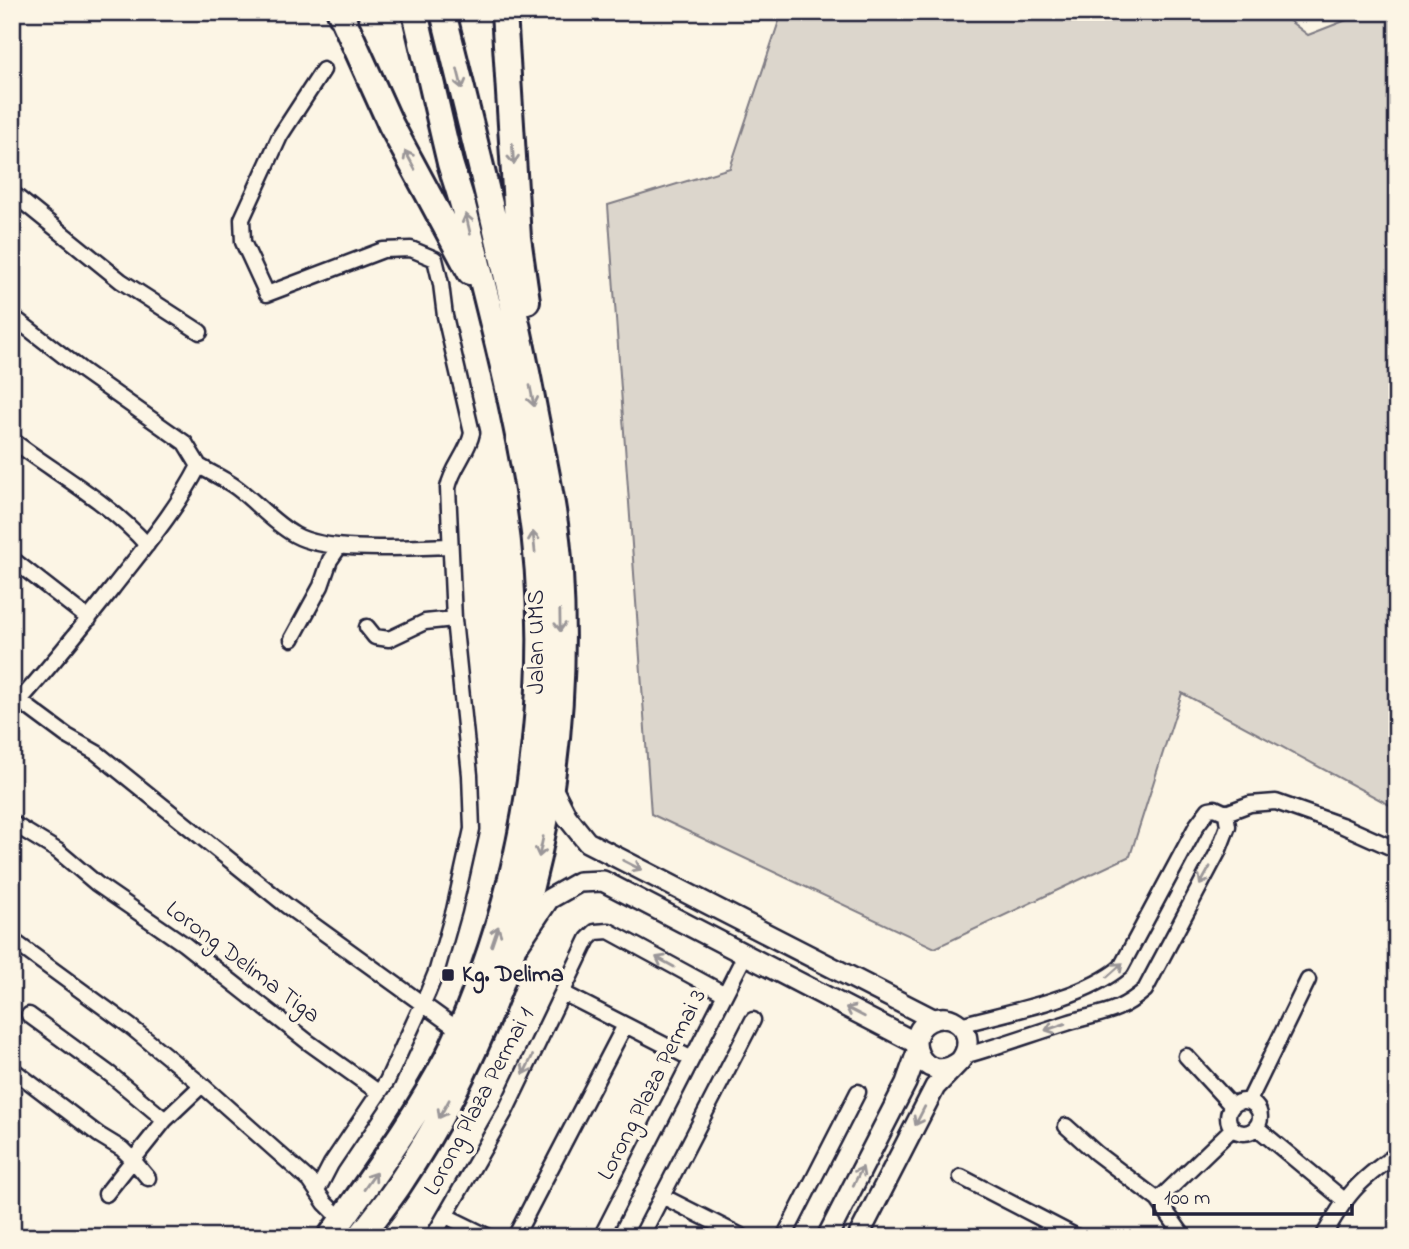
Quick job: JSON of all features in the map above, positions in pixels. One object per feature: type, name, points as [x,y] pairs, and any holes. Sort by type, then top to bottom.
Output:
[{"type":"highway","points":[[340,12],[391,125],[489,307]]},
{"type":"highway","name":"Jalan UMS","points":[[336,1228],[396,1144],[447,1059],[460,1031],[499,928],[520,847],[534,762],[540,634],[531,506],[489,307],[465,210],[451,167],[415,12]]},
{"type":"highway","name":"Jalan UMS","points":[[360,1237],[399,1185],[447,1104],[489,1013],[510,957],[532,889],[551,786],[561,688],[560,572],[548,481],[525,358],[443,12]]},
{"type":"highway","points":[[504,12],[519,238],[528,312],[525,358]]},
{"type":"street","points":[[317,1191],[331,1164],[390,1074],[437,970],[472,830],[470,775],[454,619],[448,488],[450,476],[470,446],[472,433],[447,327],[435,259],[411,249],[383,250],[267,294],[243,242],[242,219],[250,200],[280,136],[323,69]]},
{"type":"street","points":[[12,193],[121,281],[200,332]]},
{"type":"street","points":[[12,316],[83,371],[185,443],[199,466],[236,488],[260,509],[309,542],[339,547],[450,546]]},
{"type":"street","points":[[12,440],[96,499],[148,545]]},
{"type":"street","points":[[199,466],[189,486],[148,545],[54,663],[16,698],[141,787],[186,827],[287,906],[460,1031]]},
{"type":"street","points":[[292,639],[321,586],[330,560],[339,547]]},
{"type":"street","points":[[12,559],[89,619]]},
{"type":"street","points":[[367,627],[375,637],[389,639],[425,622],[454,619]]},
{"type":"street","points":[[551,786],[568,817],[587,842],[933,1019],[947,1018],[960,1025],[967,1040],[962,1059],[935,1087],[858,1237]]},
{"type":"street","points":[[960,1025],[1081,990],[1110,976],[1121,967],[1203,815],[1209,809],[1215,808],[1226,813],[1250,804],[1276,802],[1341,825],[1397,850]]},
{"type":"street","points":[[510,957],[549,899],[579,882],[603,881],[745,954],[916,1048],[921,1060],[936,1069],[945,1069],[962,1059],[1070,1022],[1111,1012],[1128,1004],[1145,990],[1218,852],[1228,826],[1226,813]]},
{"type":"street","name":"Lorong Delima Tiga","points":[[12,822],[58,851],[97,884],[184,944],[308,1042],[378,1092]]},
{"type":"street","name":"Lorong Plaza Permai 1","points":[[433,1237],[506,1110],[588,939],[595,932],[603,930],[725,994]]},
{"type":"street","points":[[12,940],[121,1020],[202,1085],[310,1181],[325,1203],[336,1228]]},
{"type":"street","name":"Lorong Plaza Permai 3","points":[[601,1237],[745,954]]},
{"type":"street","points":[[1249,1101],[1308,980]]},
{"type":"street","points":[[563,993],[692,1059]]},
{"type":"street","points":[[29,1014],[111,1075],[165,1120]]},
{"type":"street","points":[[827,1237],[906,1083],[921,1029],[933,1019]]},
{"type":"street","points":[[641,1237],[753,1020]]},
{"type":"street","points":[[515,1237],[625,1025]]},
{"type":"street","points":[[1186,1056],[1232,1106]]},
{"type":"street","points":[[12,1069],[99,1136],[122,1149],[148,1178]]},
{"type":"street","points":[[106,1194],[165,1120],[202,1085]]},
{"type":"street","points":[[784,1237],[858,1092]]},
{"type":"street","points":[[1240,1101],[1254,1104],[1260,1112],[1256,1127],[1242,1133],[1233,1129],[1228,1120],[1232,1106],[1240,1101]]},
{"type":"street","points":[[1066,1126],[1096,1153],[1158,1200],[1184,1237]]},
{"type":"street","points":[[1256,1127],[1343,1200]]},
{"type":"street","points":[[1158,1200],[1233,1129]]},
{"type":"street","points":[[1323,1237],[1343,1200],[1367,1175],[1397,1154]]},
{"type":"street","points":[[961,1177],[1077,1237]]},
{"type":"street","points":[[662,1196],[743,1237]]},
{"type":"street","points":[[446,1216],[489,1237]]},
{"type":"shaded area","points":[[782,12],[1278,12],[1308,35],[1367,12],[1397,12],[1397,809],[1182,693],[1130,856],[935,948],[651,814],[608,205],[730,168]]},
{"type":"place","name":"Kg. Delima","points":[[448,975]]}]
